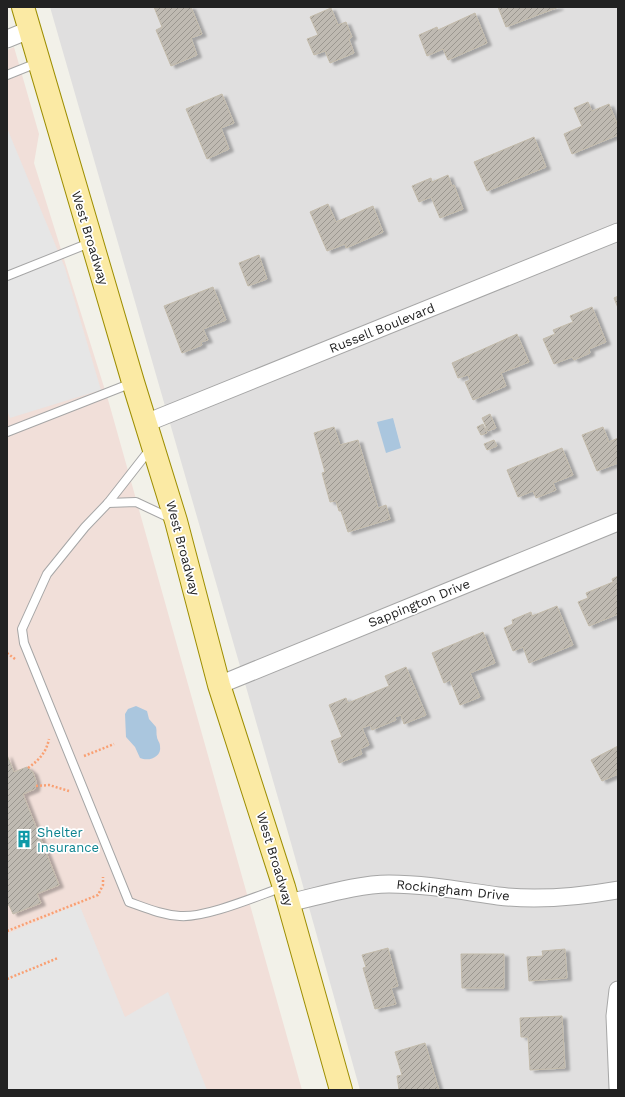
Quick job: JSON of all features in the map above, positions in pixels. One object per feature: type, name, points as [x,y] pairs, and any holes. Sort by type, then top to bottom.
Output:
[{"type":"main road","name":"West Broadway","points":[[23,7],[133,382],[176,521],[220,685],[286,895],[341,1090]]},
{"type":"street","points":[[7,39],[29,30]]},
{"type":"street","name":"Russell Boulevard","points":[[146,424],[618,232]]},
{"type":"street","name":"Sappington Drive","points":[[220,685],[618,522]]},
{"type":"street","name":"Rockingham Drive","points":[[286,895],[388,884],[434,886],[499,896],[554,899],[618,890]]},
{"type":"street","points":[[618,990],[615,1016],[618,1088]]},
{"type":"lane","points":[[7,75],[38,62]]},
{"type":"lane","points":[[7,276],[92,242]]},
{"type":"lane","points":[[7,432],[133,382]]},
{"type":"lane","points":[[153,446],[108,504],[85,527],[47,574],[22,628],[24,643],[129,902],[160,913],[181,916],[212,912],[286,895]]},
{"type":"lane","points":[[108,504],[136,502],[176,521]]},
{"type":"path","points":[[7,653],[12,655],[18,662]]},
{"type":"path","points":[[28,768],[40,758],[46,750],[49,740]]},
{"type":"path","points":[[72,761],[114,744]]},
{"type":"path","points":[[36,786],[49,785],[69,791]]},
{"type":"path","points":[[7,931],[98,895],[103,885],[103,876]]},
{"type":"path","points":[[7,978],[58,958]]},
{"type":"shaded area","points":[[50,7],[618,7],[618,1090],[360,1090],[291,843]]},
{"type":"shaded area","name":"Shelter Insurance","points":[[14,47],[39,134],[34,163],[109,403],[302,1090],[7,1090],[7,50]]},
{"type":"shaded area","points":[[7,128],[65,268],[101,390],[10,418],[7,410]]},
{"type":"shaded area","points":[[79,904],[125,1017],[168,992],[207,1090],[7,1090],[7,934]]},
{"type":"water","points":[[393,418],[401,448],[386,453],[377,422]]},
{"type":"water","points":[[136,706],[147,711],[149,719],[156,727],[160,750],[157,756],[151,759],[140,758],[135,747],[126,737],[125,714],[128,709]]},
{"type":"building","points":[[154,7],[191,7],[202,34],[191,38],[197,55],[171,66],[156,30],[162,27]]},
{"type":"building","points":[[498,7],[559,7],[506,27]]},
{"type":"building","points":[[331,8],[338,25],[346,22],[352,37],[349,39],[354,53],[330,63],[325,51],[314,55],[307,39],[318,35],[310,17]]},
{"type":"building","points":[[475,13],[487,43],[448,60],[443,49],[427,56],[419,35],[437,27],[438,30]]},
{"type":"building","points":[[222,94],[234,123],[221,128],[229,149],[207,159],[186,109]]},
{"type":"building","points":[[588,102],[592,111],[609,104],[618,126],[618,135],[572,154],[564,134],[582,126],[574,108]]},
{"type":"building","points":[[534,137],[546,167],[487,191],[474,162]]},
{"type":"building","points":[[448,175],[452,186],[454,185],[463,209],[440,218],[431,197],[419,202],[412,186],[431,178],[432,182]]},
{"type":"building","points":[[328,204],[336,222],[373,206],[383,232],[346,248],[345,244],[327,251],[310,212]]},
{"type":"building","points":[[259,255],[267,279],[248,286],[239,263]]},
{"type":"building","points":[[213,287],[226,320],[203,329],[208,340],[201,342],[202,345],[182,353],[164,306]]},
{"type":"building","points":[[618,296],[618,308],[614,298]]},
{"type":"building","points":[[592,307],[606,342],[589,349],[590,353],[574,360],[572,357],[554,364],[543,339],[555,334],[553,330],[573,322],[570,316]]},
{"type":"building","points":[[517,334],[529,362],[501,373],[506,386],[473,400],[465,382],[470,380],[468,375],[458,378],[452,363]]},
{"type":"building","points":[[490,414],[496,428],[488,431],[482,418]]},
{"type":"building","points":[[483,424],[487,433],[481,435],[477,427]]},
{"type":"building","points":[[334,427],[340,445],[358,440],[378,508],[386,505],[390,519],[348,532],[336,501],[330,502],[322,473],[325,472],[314,433]]},
{"type":"building","points":[[603,427],[609,442],[618,438],[618,463],[597,471],[582,435]]},
{"type":"building","points":[[494,440],[497,446],[487,450],[484,444]]},
{"type":"building","points":[[562,448],[573,475],[553,483],[556,490],[536,498],[533,491],[518,497],[507,470]]},
{"type":"building","points":[[618,576],[618,614],[589,626],[578,602],[588,598],[586,593],[613,582],[612,579]]},
{"type":"building","points":[[557,606],[573,645],[529,663],[523,647],[513,651],[504,628],[513,624],[512,620],[531,612],[532,616]]},
{"type":"building","points":[[483,632],[495,663],[470,673],[480,697],[460,705],[450,680],[444,683],[432,653]]},
{"type":"building","points":[[406,667],[426,715],[404,724],[401,715],[395,717],[396,720],[372,730],[370,725],[362,728],[369,745],[360,749],[362,754],[339,763],[331,741],[342,737],[329,705],[346,698],[348,703],[389,686],[385,676]]},
{"type":"building","points":[[618,746],[618,774],[602,781],[591,760]]},
{"type":"building","name":"Shelter Insurance","points":[[7,755],[14,772],[27,767],[33,772],[36,781],[35,789],[23,794],[59,885],[37,894],[41,903],[13,914],[9,905],[7,906]]},
{"type":"building","points":[[388,948],[398,986],[391,988],[396,1004],[375,1009],[363,968],[366,967],[362,955]]},
{"type":"building","points":[[565,949],[567,978],[529,981],[527,957],[543,956],[542,951]]},
{"type":"building","points":[[461,954],[504,954],[504,988],[462,988]]},
{"type":"building","points":[[562,1016],[565,1068],[530,1070],[528,1037],[521,1037],[520,1018]]},
{"type":"building","points":[[425,1043],[439,1090],[399,1090],[397,1076],[402,1075],[395,1052]]},
{"type":"place","name":"Shelter Insurance","points":[[24,839]]}]
